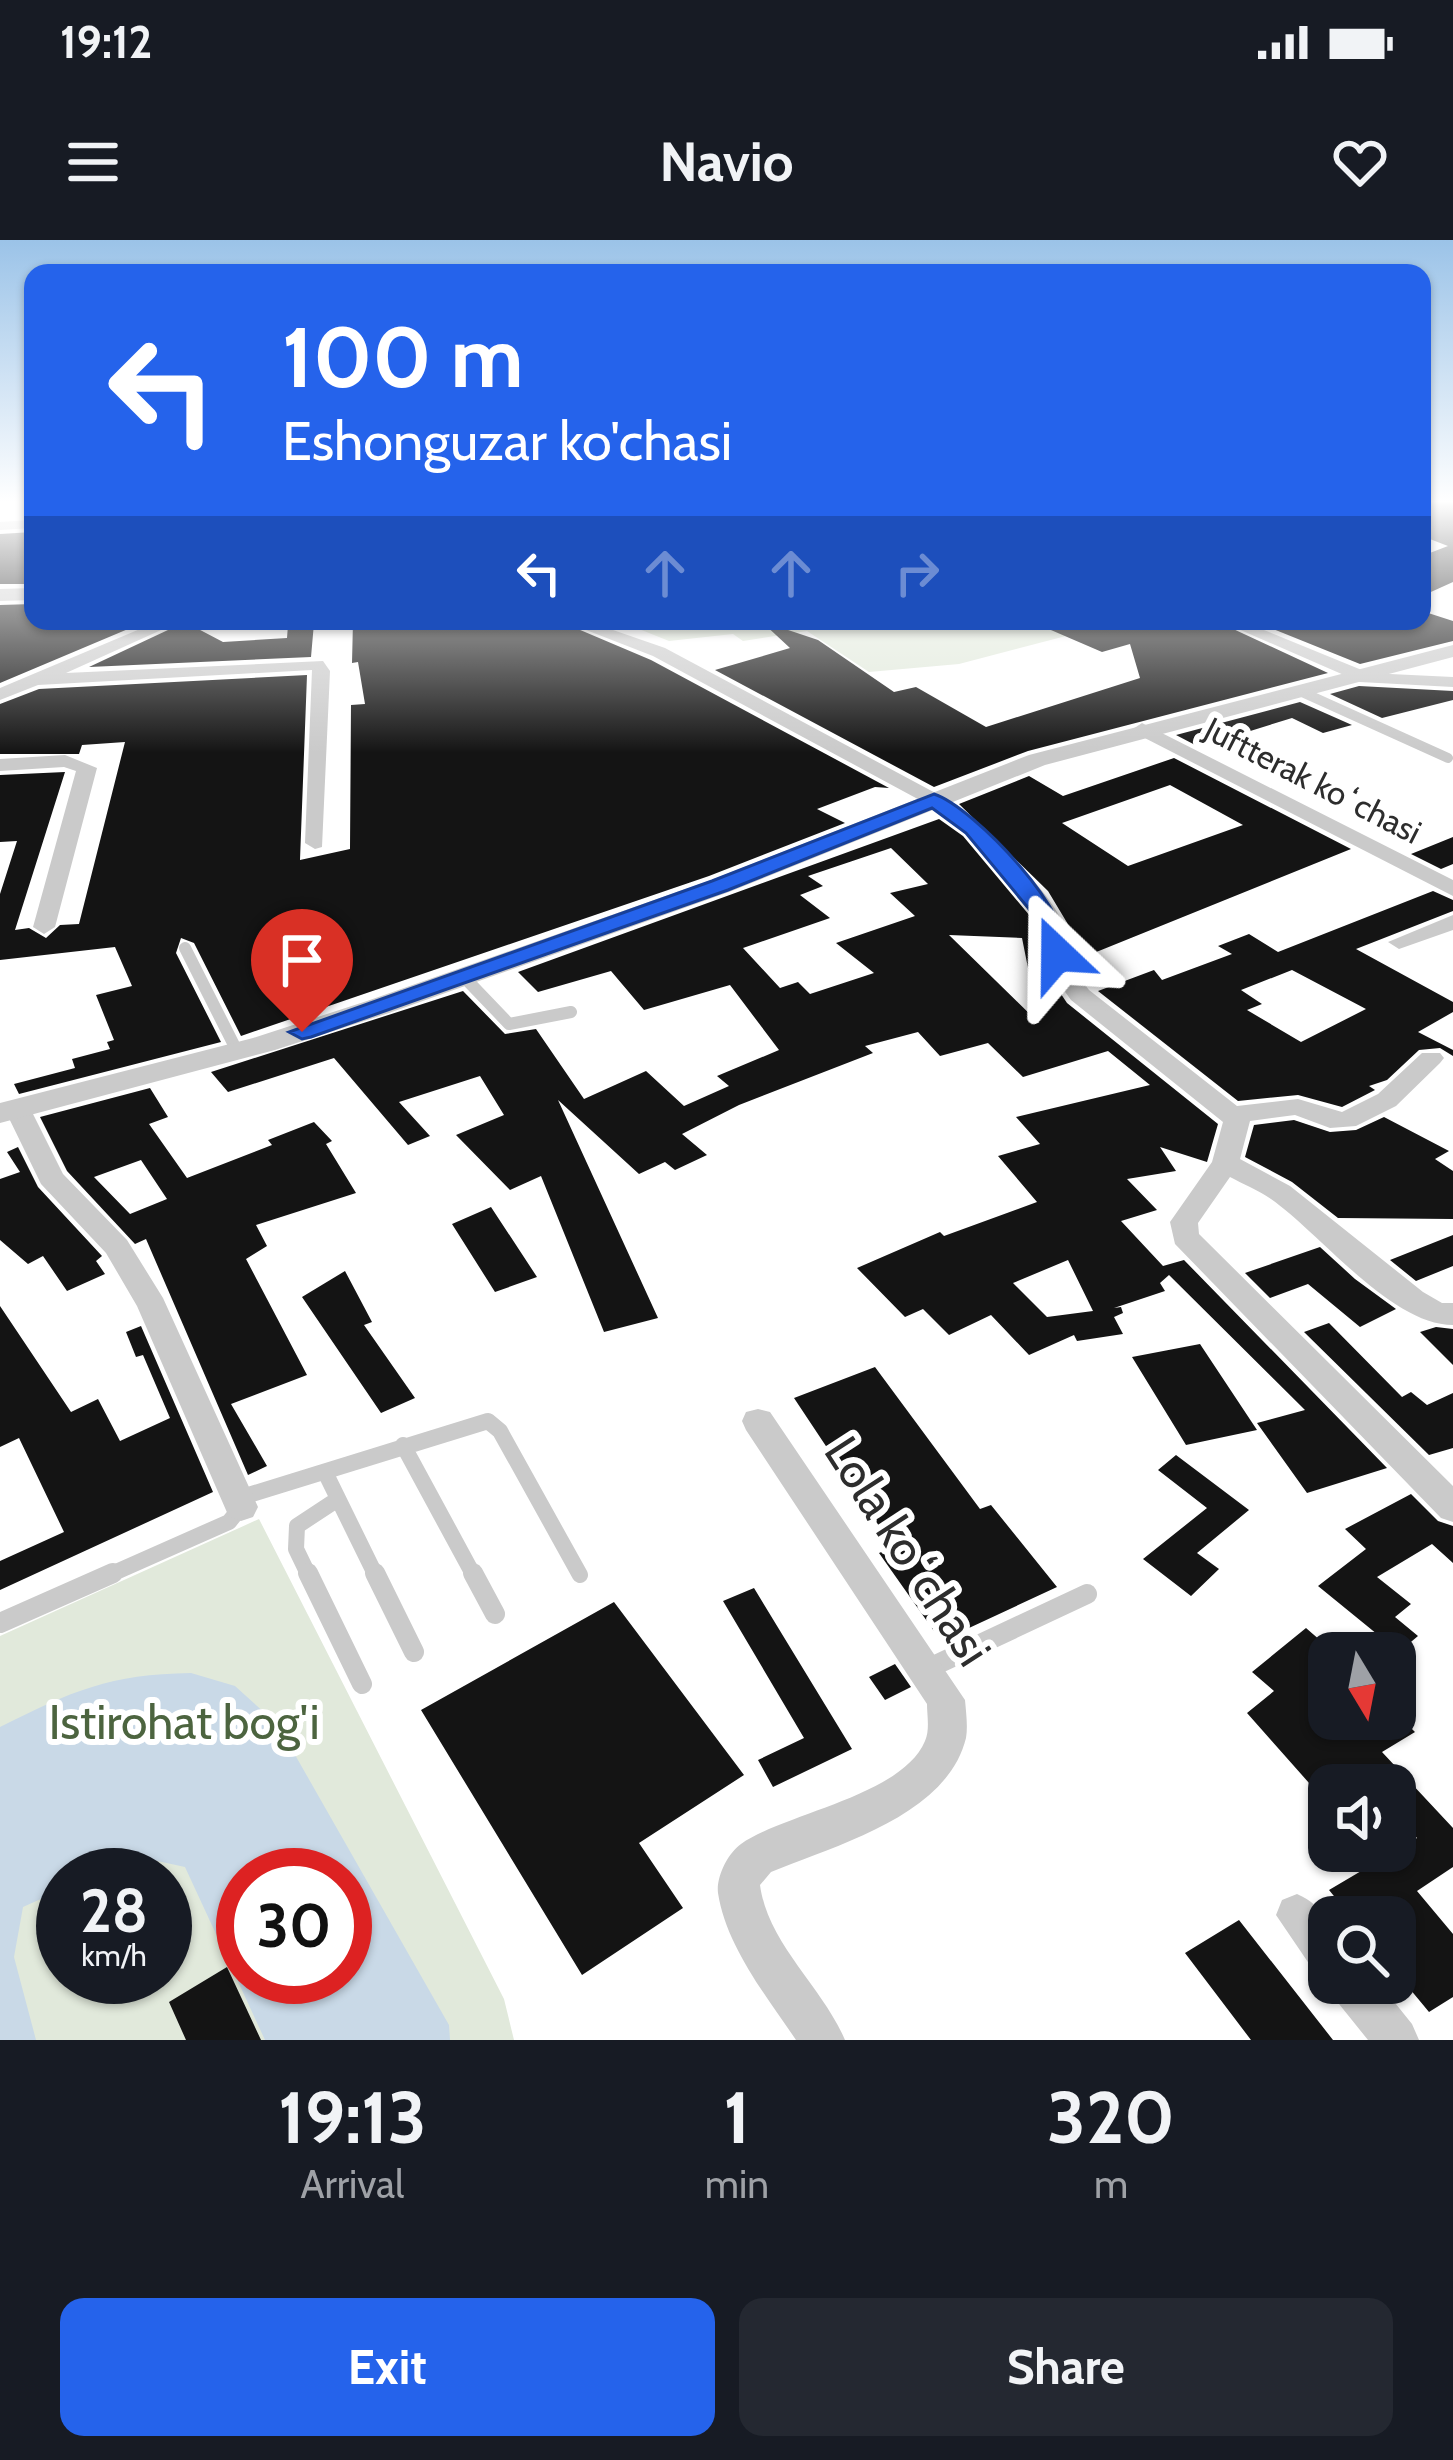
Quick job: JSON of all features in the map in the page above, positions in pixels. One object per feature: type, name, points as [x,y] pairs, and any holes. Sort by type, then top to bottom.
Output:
[{"type":"street","points":[[0,695],[152,630]]},
{"type":"street","points":[[597,630],[659,652],[934,800],[973,829],[1053,926],[1065,975],[1081,995],[1233,1115],[1238,1129],[1225,1162],[1184,1222],[1185,1237],[1453,1508]]},
{"type":"street","points":[[1250,630],[1366,678],[1453,682]]},
{"type":"street","points":[[240,1503],[152,1306],[117,1247],[51,1178],[9,1110],[237,1051],[464,977],[720,886],[1036,760],[1142,729],[1366,678],[1453,651]]},
{"type":"street","points":[[37,680],[316,665],[321,671],[316,843]]},
{"type":"street","name":"Juftterak koʻchasi","points":[[1142,729],[1453,890]]},
{"type":"street","points":[[0,765],[65,761],[87,768],[44,927]]},
{"type":"street","points":[[1399,943],[1453,922]]},
{"type":"street","points":[[1233,1115],[1298,1107],[1330,1120],[1348,1120],[1388,1100],[1431,1058]]},
{"type":"street","points":[[1225,1162],[1280,1192],[1412,1300],[1437,1313],[1453,1314]]},
{"type":"street","name":"Lola koʻchasi","points":[[758,1421],[946,1700],[946,1741],[923,1774],[891,1797],[756,1858],[743,1872],[738,1888],[758,1934],[821,2040]]},
{"type":"street","points":[[1297,1915],[1308,1929]]},
{"type":"street","points":[[1368,2004],[1396,2040]]},
{"type":"lane","points":[[1302,692],[1448,758]]},
{"type":"lane","points":[[185,949],[237,1051]]},
{"type":"lane","points":[[464,977],[509,1024],[571,1012]]},
{"type":"lane","points":[[0,1624],[229,1522],[240,1503],[472,1421],[496,1426],[580,1576]]},
{"type":"lane","points":[[403,1445],[495,1614]]},
{"type":"lane","points":[[325,1472],[414,1652]]},
{"type":"lane","points":[[338,1499],[296,1526],[296,1549],[362,1684]]},
{"type":"lane","points":[[927,1669],[1087,1594]]},
{"type":"green space","points":[[642,630],[1052,630],[1066,636],[959,664],[869,672],[807,631],[743,641],[733,634],[669,641]]},
{"type":"green space","name":"Istirohat bog'i","points":[[259,1519],[504,1999],[514,2040],[0,2040],[0,1636]]},
{"type":"water","points":[[191,1673],[235,1686],[278,1725],[348,1848],[216,1848],[216,1934],[192,1882],[192,1848],[36,1848],[36,1901],[23,1907],[14,1957],[36,2040],[0,2040],[0,1727],[92,1687],[137,1677]]},
{"type":"water","points":[[372,1890],[449,2025],[450,2040],[265,2040],[248,2004],[372,2004]]},
{"type":"building","points":[[24,604],[24,630],[126,630],[0,683],[0,605]]},
{"type":"building","points":[[1431,614],[1453,621],[1453,641],[1360,664],[1275,630],[1431,630]]},
{"type":"building","points":[[168,630],[200,630],[223,642],[287,638],[288,630],[313,630],[311,657],[89,667]]},
{"type":"building","points":[[353,630],[580,630],[651,660],[889,788],[875,787],[817,809],[845,823],[709,876],[241,1036],[194,943],[181,938],[176,953],[221,1042],[19,1094],[14,1084],[75,1068],[72,1059],[110,1049],[107,1042],[114,1040],[96,995],[132,986],[115,947],[0,960],[0,894],[17,841],[0,842],[0,775],[65,772],[15,930],[29,928],[46,938],[60,925],[79,924],[125,742],[82,745],[79,754],[0,754],[0,704],[39,689],[307,675],[300,860],[350,849],[351,705],[365,704],[358,662],[352,663]]},
{"type":"building","points":[[771,630],[818,640],[894,692],[916,687],[986,727],[1140,678],[1130,644],[1102,652],[1051,630],[1235,630],[1328,673],[1028,751],[934,787],[715,670],[790,648]]},
{"type":"building","points":[[1359,686],[1453,691],[1453,700],[1382,718],[1330,694]]},
{"type":"building","points":[[1300,702],[1352,725],[1323,733],[1292,718],[1199,747],[1176,735]]},
{"type":"building","points":[[1174,758],[1351,849],[1079,959],[1069,926],[1048,891],[959,804],[1029,776],[1063,796]],"holes":[[[1170,785],[1243,825],[1128,866],[1062,823]]]},
{"type":"building","points":[[939,819],[963,836],[1030,916],[1049,976],[1067,1003],[1218,1124],[1207,1162],[1160,1147],[1176,1171],[1127,1179],[1157,1210],[1121,1221],[1163,1266],[1184,1260],[1387,1468],[1307,1493],[1257,1423],[1305,1410],[1169,1275],[1160,1283],[1165,1291],[1114,1308],[1121,1307],[1123,1313],[1114,1317],[1123,1334],[1077,1341],[1074,1335],[1029,1355],[991,1315],[949,1335],[923,1309],[905,1317],[857,1268],[940,1232],[944,1236],[1037,1202],[998,1156],[1040,1144],[1016,1117],[1150,1085],[1108,1051],[1023,1077],[988,1043],[940,1056],[918,1032],[865,1046],[873,1053],[739,1105],[682,1134],[707,1155],[675,1170],[665,1162],[639,1174],[558,1100],[658,1318],[604,1332],[541,1176],[510,1190],[456,1135],[504,1115],[480,1076],[399,1102],[430,1136],[408,1145],[334,1058],[228,1092],[211,1072],[463,991],[505,1034],[536,1029],[584,1099],[646,1071],[684,1106],[729,1086],[717,1076],[779,1050],[730,985],[644,1010],[611,971],[538,992],[518,972]],"holes":[[[891,848],[928,884],[890,893],[915,916],[836,943],[874,973],[810,994],[798,982],[780,988],[743,948],[830,918],[800,895],[823,886],[808,876]],[[949,935],[1022,938],[1039,1023]],[[1068,1260],[1093,1311],[1047,1317],[1013,1283]]]},
{"type":"building","points":[[1453,837],[1453,864],[1441,869],[1411,854]]},
{"type":"building","points":[[1433,891],[1453,900],[1453,911],[1356,949],[1453,1002],[1453,1012],[1418,1032],[1453,1050],[1453,1056],[1440,1048],[1419,1050],[1387,1080],[1369,1086],[1375,1090],[1342,1107],[1298,1095],[1238,1101],[1098,991],[1154,970],[1162,980],[1232,954],[1218,946],[1249,934],[1278,952]],"holes":[[[1292,970],[1366,1009],[1301,1042],[1247,1010],[1262,1004],[1241,990]]]},
{"type":"building","points":[[150,1088],[168,1117],[149,1124],[187,1178],[272,1145],[268,1140],[314,1122],[332,1141],[326,1144],[356,1193],[256,1225],[267,1246],[246,1259],[307,1375],[231,1404],[267,1466],[248,1475],[146,1239],[135,1244],[67,1171],[40,1117]],"holes":[[[141,1160],[167,1199],[130,1214],[94,1177]]]},
{"type":"building","points":[[1384,1117],[1449,1151],[1435,1159],[1453,1171],[1453,1219],[1338,1218],[1292,1182],[1245,1157],[1254,1125],[1294,1120],[1330,1132],[1356,1130]]},
{"type":"building","points":[[18,1147],[38,1187],[102,1256],[96,1261],[105,1274],[67,1291],[43,1256],[28,1264],[0,1240],[0,1179],[20,1172],[7,1152]]},
{"type":"building","points":[[491,1207],[537,1277],[495,1292],[452,1224]]},
{"type":"building","points":[[1453,1235],[1453,1266],[1416,1281],[1390,1260]]},
{"type":"building","points":[[1320,1247],[1396,1309],[1360,1327],[1308,1284],[1270,1298],[1245,1273]]},
{"type":"building","points":[[345,1271],[372,1322],[364,1325],[415,1398],[381,1413],[302,1297]]},
{"type":"building","points":[[0,1306],[71,1412],[98,1399],[120,1441],[170,1418],[143,1355],[136,1357],[126,1332],[141,1326],[213,1492],[0,1590],[0,1561],[64,1532],[19,1438],[0,1447]]},
{"type":"building","points":[[1329,1323],[1402,1397],[1411,1392],[1427,1405],[1453,1393],[1453,1448],[1429,1455],[1304,1332]]},
{"type":"building","points":[[1453,1329],[1453,1365],[1420,1332]]},
{"type":"building","points":[[1200,1344],[1257,1430],[1186,1445],[1132,1357]]},
{"type":"building","points":[[875,1367],[980,1509],[991,1505],[1057,1587],[941,1641],[879,1553],[893,1547],[794,1398]]},
{"type":"building","points":[[1176,1455],[1249,1510],[1197,1553],[1219,1569],[1191,1596],[1143,1559],[1207,1508],[1158,1470]]},
{"type":"building","points":[[1411,1494],[1438,1521],[1453,1526],[1453,1563],[1432,1544],[1377,1577],[1411,1604],[1395,1617],[1413,1632],[1374,1632],[1318,1586],[1366,1549],[1345,1529]]},
{"type":"building","points":[[754,1588],[852,1749],[773,1787],[758,1760],[804,1738],[723,1601]]},
{"type":"building","points":[[614,1602],[744,1775],[639,1843],[683,1908],[582,1975],[421,1710]]},
{"type":"building","points":[[1306,1628],[1311,1632],[1308,1740],[1402,1740],[1382,1752],[1393,1764],[1308,1764],[1308,1782],[1247,1713],[1274,1691],[1252,1672]]},
{"type":"building","points":[[895,1664],[911,1687],[885,1700],[869,1677]]},
{"type":"building","points":[[1416,1788],[1453,1828],[1453,1867],[1417,1891],[1453,1934],[1453,1997],[1429,2012],[1416,1996],[1416,1896],[1334,1896],[1329,1890],[1359,1872],[1416,1872]]},
{"type":"building","points":[[1239,1920],[1333,2040],[1251,2040],[1185,1953]]},
{"type":"building","points":[[216,1974],[216,2004],[244,2004],[261,2040],[186,2040],[170,2004],[192,2004],[192,1988]]},
{"type":"route","points":[[302,1032],[720,886],[934,800],[973,829],[1042,910],[1053,926],[1057,954]]}]
